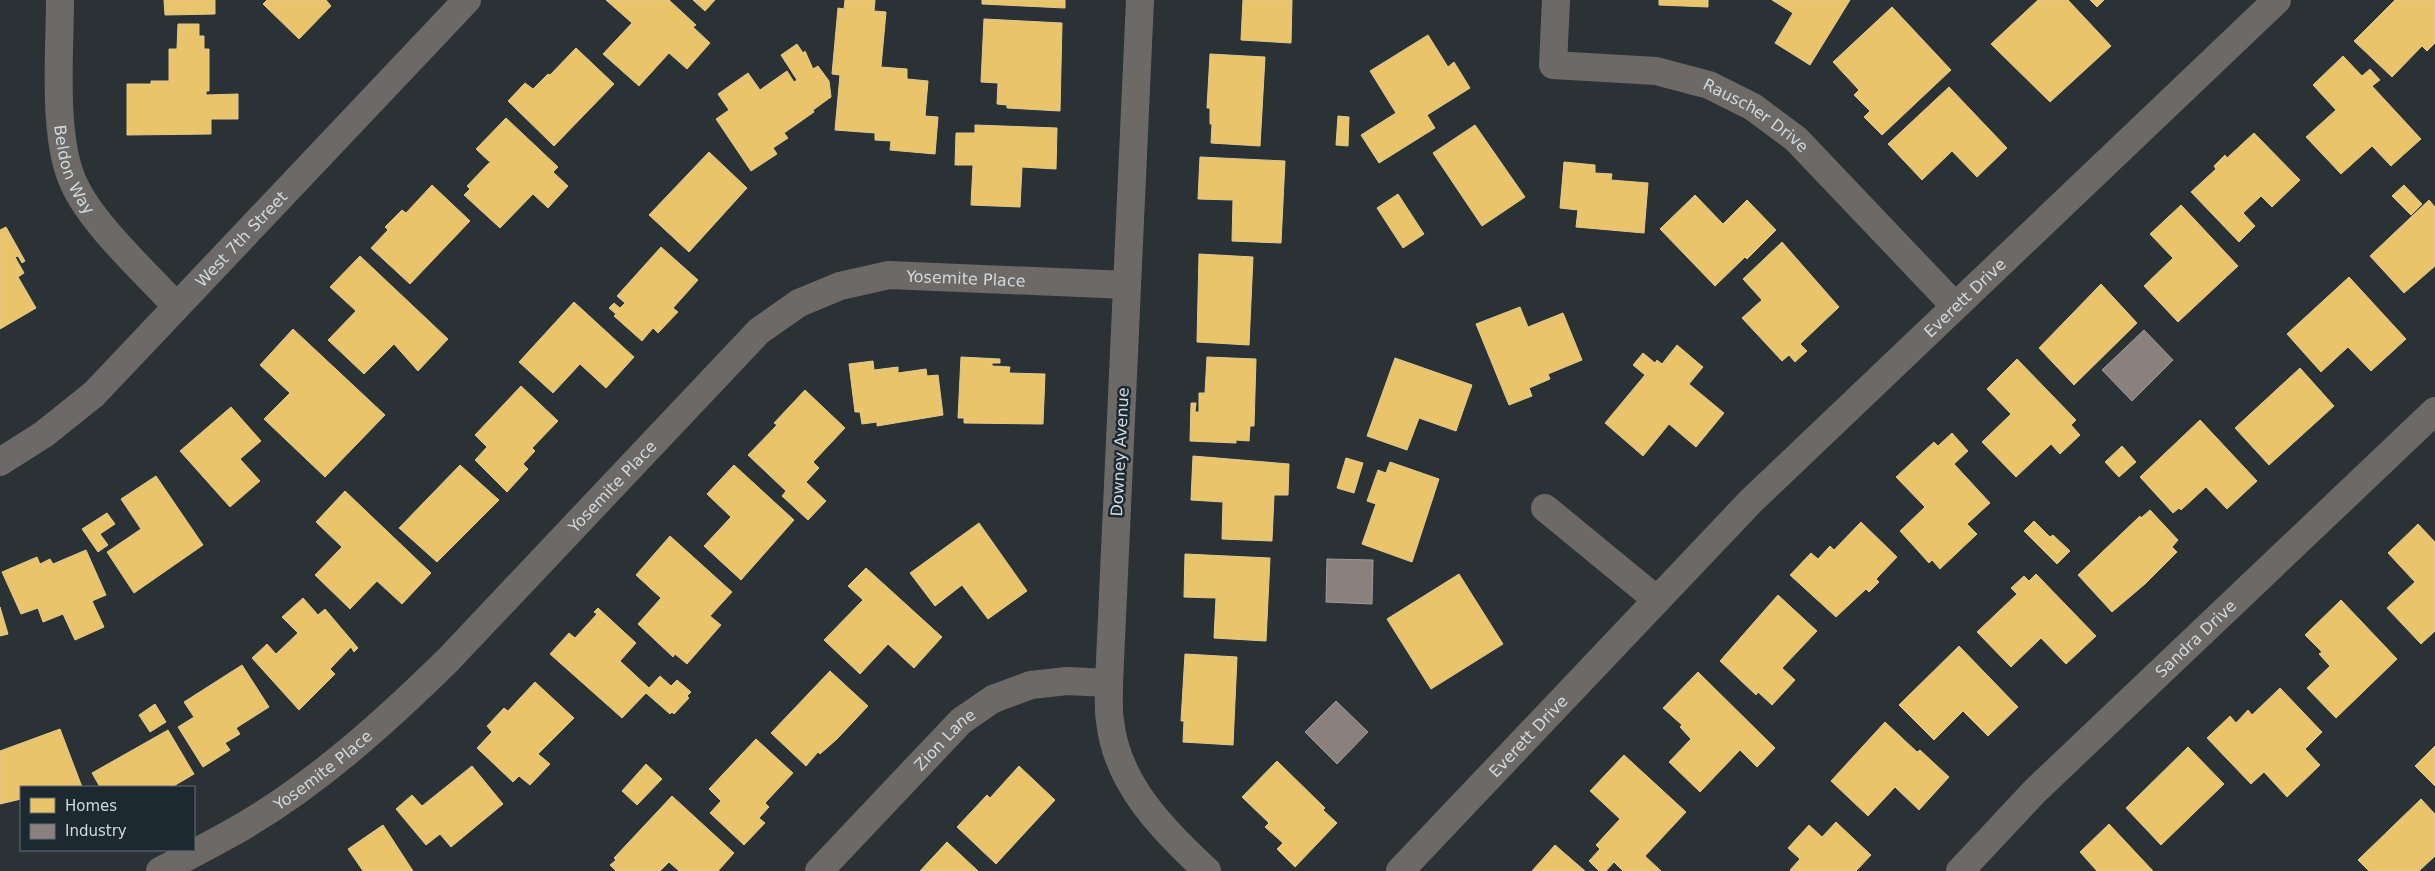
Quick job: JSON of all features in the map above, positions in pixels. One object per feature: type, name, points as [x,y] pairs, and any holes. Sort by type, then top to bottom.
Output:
[{"type":"main road","name":"West 7th Street","points":[[0,462],[44,434],[94,394],[134,354],[176,306],[467,0]]},
{"type":"street","name":"Beldon Way","points":[[60,0],[62,146],[73,184],[93,216],[176,306]]},
{"type":"street","name":"Downey Avenue","points":[[1140,0],[1109,683],[1110,722],[1121,765],[1141,802],[1168,834],[1207,871]]},
{"type":"street","name":"Rauscher Drive","points":[[1556,0],[1554,65],[1656,71],[1709,85],[1754,107],[1796,139],[1955,306]]},
{"type":"street","name":"Everett Drive","points":[[1400,871],[1750,502],[2277,0]]},
{"type":"street","name":"Yosemite Place","points":[[160,871],[236,831],[316,776],[400,708],[449,659],[759,331],[799,303],[840,286],[889,275],[1127,285]]},
{"type":"street","name":"Sandra Drive","points":[[1960,871],[2035,792],[2435,411]]},
{"type":"street","points":[[1545,508],[1657,600]]},
{"type":"street","name":"Zion Lane","points":[[819,871],[961,721],[993,699],[1031,685],[1067,680],[1109,683]]},
{"type":"building: Homes","points":[[164,0],[215,0],[215,14],[165,15]]},
{"type":"building: Homes","points":[[267,0],[326,0],[331,6],[299,39],[263,4]]},
{"type":"building: Homes","points":[[606,0],[669,0],[696,25],[693,27],[710,43],[687,69],[669,53],[639,86],[603,54],[632,23]]},
{"type":"building: Homes","points":[[693,0],[715,0],[705,11]]},
{"type":"building: Homes","points":[[845,0],[875,0],[874,11],[886,12],[881,67],[907,69],[907,79],[928,81],[925,116],[938,117],[935,154],[890,150],[891,141],[875,140],[875,133],[835,130],[840,75],[832,74],[838,8],[844,9]]},
{"type":"building: Homes","points":[[982,0],[1065,0],[1065,8],[982,4]]},
{"type":"building: Homes","points":[[1243,0],[1292,0],[1291,43],[1241,40]]},
{"type":"building: Homes","points":[[1659,0],[1708,0],[1708,7],[1659,5]]},
{"type":"building: Homes","points":[[1772,0],[1850,0],[1810,65],[1775,43],[1793,13]]},
{"type":"building: Homes","points":[[2038,0],[2068,0],[2111,46],[2050,102],[1991,44]]},
{"type":"building: Homes","points":[[2090,0],[2104,0],[2097,7]]},
{"type":"building: Homes","points":[[2395,0],[2435,0],[2435,43],[2427,51],[2422,46],[2392,77],[2354,41]]},
{"type":"building: Homes","points":[[1892,7],[1951,70],[1882,135],[1864,117],[1870,111],[1854,95],[1859,90],[1833,62]]},
{"type":"building: Homes","points":[[984,19],[1062,23],[1060,111],[1007,108],[1007,105],[997,104],[998,83],[981,82]]},
{"type":"building: Homes","points":[[178,24],[199,24],[199,36],[204,36],[204,49],[209,49],[209,91],[206,91],[206,95],[238,94],[238,119],[211,119],[211,134],[127,135],[127,84],[151,84],[151,81],[169,81],[169,49],[177,49]]},
{"type":"building: Homes","points":[[1428,35],[1448,67],[1454,62],[1470,88],[1427,115],[1435,128],[1379,163],[1361,135],[1396,113],[1370,71]]},
{"type":"building: Homes","points":[[797,44],[803,53],[805,51],[813,69],[818,66],[829,81],[831,97],[813,110],[814,112],[784,133],[788,138],[773,148],[777,154],[751,171],[716,119],[729,110],[718,94],[748,73],[760,90],[787,71],[794,82],[797,80],[781,55]]},
{"type":"building: Homes","points":[[576,48],[614,84],[554,146],[508,101],[525,83],[533,89],[548,74],[550,75]]},
{"type":"building: Homes","points":[[1210,54],[1265,57],[1260,146],[1211,143],[1212,124],[1210,124],[1210,108],[1207,108]]},
{"type":"building: Homes","points":[[2343,56],[2362,76],[2370,69],[2380,80],[2372,86],[2421,139],[2391,166],[2372,146],[2341,174],[2306,137],[2336,110],[2313,85]]},
{"type":"building: Homes","points":[[1949,87],[2007,148],[1977,177],[1952,151],[1922,180],[1888,144]]},
{"type":"building: Homes","points":[[1338,116],[1349,117],[1348,146],[1336,145]]},
{"type":"building: Homes","points":[[506,118],[558,167],[553,172],[568,186],[548,208],[533,194],[500,228],[464,195],[470,189],[467,186],[489,163],[492,164],[476,149]]},
{"type":"building: Homes","points":[[975,125],[1057,128],[1056,169],[1022,167],[1020,207],[971,205],[973,165],[955,165],[956,133],[975,133]]},
{"type":"building: Homes","points":[[1475,125],[1525,197],[1482,226],[1433,153]]},
{"type":"building: Homes","points":[[2254,133],[2300,180],[2272,207],[2261,196],[2243,213],[2255,226],[2239,242],[2191,192],[2216,169],[2214,166],[2225,155],[2227,158]]},
{"type":"building: Homes","points":[[709,152],[747,188],[689,252],[649,215]]},
{"type":"building: Homes","points":[[1200,157],[1285,161],[1281,243],[1232,241],[1233,200],[1198,199]]},
{"type":"building: Homes","points":[[1564,162],[1595,165],[1595,173],[1612,174],[1611,180],[1648,183],[1644,233],[1576,227],[1578,210],[1560,208]]},
{"type":"building: Homes","points":[[432,185],[470,221],[410,284],[371,248],[388,230],[385,227],[402,210],[406,213]]},
{"type":"building: Homes","points":[[2404,185],[2422,204],[2411,215],[2392,196]]},
{"type":"building: Homes","points":[[1398,194],[1424,234],[1403,248],[1377,208]]},
{"type":"building: Homes","points":[[1695,195],[1723,224],[1747,200],[1776,230],[1747,259],[1745,257],[1715,286],[1660,229]]},
{"type":"building: Homes","points":[[2429,200],[2435,207],[2435,266],[2404,293],[2370,256]]},
{"type":"building: Homes","points":[[2181,205],[2238,266],[2178,322],[2144,286],[2173,258],[2150,234]]},
{"type":"building: Homes","points":[[6,227],[25,261],[22,263],[18,256],[15,257],[24,273],[18,277],[36,308],[0,329],[0,230]]},
{"type":"building: Homes","points":[[1782,242],[1839,307],[1800,344],[1807,351],[1795,362],[1789,355],[1782,361],[1742,318],[1762,300],[1743,279]]},
{"type":"building: Homes","points":[[661,247],[698,280],[673,308],[678,312],[658,333],[653,328],[642,341],[614,316],[616,314],[609,308],[614,303],[620,308],[625,303],[617,296]]},
{"type":"building: Homes","points":[[1199,254],[1253,257],[1249,345],[1197,342]]},
{"type":"building: Homes","points":[[360,256],[448,339],[418,371],[394,344],[364,374],[328,340],[356,311],[330,287]]},
{"type":"building: Homes","points":[[2349,277],[2406,339],[2371,371],[2348,347],[2321,372],[2287,334]]},
{"type":"building: Homes","points":[[2101,284],[2137,323],[2074,385],[2039,348]]},
{"type":"building: Homes","points":[[574,302],[634,357],[606,388],[580,364],[553,393],[519,362]]},
{"type":"building: Homes","points":[[1520,307],[1528,327],[1563,313],[1582,360],[1548,374],[1550,379],[1529,388],[1532,396],[1509,405],[1476,324]]},
{"type":"building: Homes","points":[[293,329],[385,415],[325,477],[264,419],[290,393],[260,365]]},
{"type":"building: Homes","points":[[1677,345],[1703,367],[1689,384],[1724,413],[1696,447],[1669,424],[1643,456],[1605,423],[1645,375],[1633,365],[1643,353],[1655,363],[1657,360],[1662,364]]},
{"type":"building: Homes","points":[[961,357],[1000,359],[1000,363],[992,363],[992,366],[1010,367],[1009,373],[1045,374],[1043,424],[964,423],[964,418],[958,418]]},
{"type":"building: Homes","points":[[1207,357],[1256,359],[1254,426],[1250,426],[1249,441],[1236,440],[1236,443],[1190,441],[1191,403],[1196,403],[1195,412],[1199,412],[1199,393],[1205,393]]},
{"type":"building: Homes","points":[[1395,358],[1472,385],[1456,431],[1419,418],[1407,450],[1367,436]]},
{"type":"building: Homes","points":[[2017,359],[2076,420],[2071,425],[2080,435],[2060,454],[2051,444],[2016,477],[1982,442],[2011,414],[1987,389]]},
{"type":"building: Homes","points":[[873,361],[874,370],[898,367],[898,373],[926,369],[927,376],[938,375],[943,415],[877,426],[877,422],[862,424],[860,412],[855,412],[849,364]]},
{"type":"building: Homes","points":[[2300,368],[2334,406],[2269,465],[2235,428]]},
{"type":"building: Homes","points":[[521,386],[558,421],[532,448],[535,451],[523,464],[528,469],[507,492],[475,460],[487,447],[475,435]]},
{"type":"building: Homes","points":[[805,390],[845,428],[813,462],[819,468],[806,482],[826,501],[808,520],[782,496],[786,491],[748,455],[777,425],[774,423]]},
{"type":"building: Homes","points":[[231,407],[261,441],[240,459],[260,481],[230,507],[180,451]]},
{"type":"building: Homes","points":[[2200,420],[2257,481],[2227,509],[2206,487],[2181,510],[2179,508],[2173,513],[2140,477]]},
{"type":"building: Homes","points":[[1952,433],[1968,451],[1954,464],[1990,503],[1967,524],[1977,534],[1940,569],[1932,560],[1929,563],[1900,531],[1925,507],[1896,477],[1934,442],[1938,446]]},
{"type":"building: Homes","points":[[2122,446],[2136,462],[2119,477],[2105,462]]},
{"type":"building: Homes","points":[[1193,456],[1289,464],[1288,495],[1274,495],[1272,541],[1222,539],[1223,502],[1191,500]]},
{"type":"building: Homes","points":[[1346,458],[1363,463],[1354,493],[1337,488]]},
{"type":"building: Homes","points":[[1390,462],[1439,479],[1412,562],[1362,544],[1376,504],[1367,501],[1378,470],[1386,473]]},
{"type":"building: Homes","points":[[460,465],[499,500],[437,562],[399,528]]},
{"type":"building: Homes","points":[[734,465],[794,520],[741,580],[704,546],[731,517],[707,494]]},
{"type":"building: Homes","points":[[156,476],[203,545],[134,593],[107,552],[141,529],[121,499]]},
{"type":"building: Homes","points":[[345,491],[431,573],[402,604],[377,581],[350,609],[315,575],[342,547],[316,522]]},
{"type":"building: Homes","points":[[2150,510],[2178,540],[2172,547],[2177,552],[2145,584],[2112,612],[2078,575],[2140,516],[2141,518]]},
{"type":"building: Homes","points":[[107,513],[115,524],[100,534],[108,545],[98,552],[82,529]]},
{"type":"building: Homes","points":[[2034,521],[2050,537],[2053,535],[2070,551],[2057,564],[2024,531]]},
{"type":"building: Homes","points":[[1861,522],[1897,557],[1876,579],[1879,582],[1869,592],[1866,589],[1836,617],[1790,575],[1811,553],[1818,559],[1830,546],[1834,550]]},
{"type":"building: Homes","points":[[979,523],[1027,591],[988,619],[962,585],[935,606],[910,573]]},
{"type":"building: Homes","points":[[2418,524],[2435,542],[2435,631],[2421,644],[2387,608],[2415,582],[2388,553]]},
{"type":"building: Homes","points":[[670,536],[732,592],[710,616],[721,625],[687,664],[675,654],[673,657],[638,624],[661,598],[636,575]]},
{"type":"building: Homes","points":[[86,550],[106,595],[92,601],[104,627],[75,640],[63,614],[43,622],[38,608],[21,614],[2,572],[37,557],[40,564],[50,559],[53,564]]},
{"type":"building: Homes","points":[[1185,554],[1270,558],[1266,641],[1214,638],[1216,598],[1184,597]]},
{"type":"building: Homes","points":[[866,568],[942,637],[914,668],[888,644],[860,674],[824,640],[863,600],[848,586]]},
{"type":"building: Homes","points":[[1459,574],[1503,644],[1431,689],[1387,619]]},
{"type":"building: Homes","points":[[2036,574],[2096,636],[2066,664],[2041,638],[2011,667],[1977,632],[2017,594],[2011,588],[2024,576],[2029,581]]},
{"type":"building: Homes","points":[[1778,595],[1817,631],[1782,668],[1795,680],[1772,705],[1758,692],[1756,695],[1720,661]]},
{"type":"building: Homes","points":[[303,598],[318,615],[325,609],[358,648],[354,652],[351,647],[330,669],[335,674],[299,710],[252,658],[267,644],[276,654],[298,633],[282,617]]},
{"type":"building: Homes","points":[[2341,600],[2397,659],[2336,718],[2307,688],[2330,666],[2319,654],[2322,652],[2305,635]]},
{"type":"building: Homes","points":[[0,607],[8,634],[0,636]]},
{"type":"building: Homes","points":[[598,608],[636,643],[620,661],[649,688],[660,676],[671,686],[677,680],[691,692],[687,696],[689,698],[674,714],[672,712],[670,714],[646,693],[622,718],[550,654],[569,633],[575,638],[597,614],[594,612]]},
{"type":"building: Homes","points":[[1959,646],[2018,707],[1988,736],[1963,711],[1934,740],[1899,705]]},
{"type":"building: Homes","points":[[1185,654],[1237,657],[1233,745],[1183,742],[1184,721],[1181,721]]},
{"type":"building: Homes","points":[[242,665],[269,707],[236,728],[240,734],[225,743],[230,750],[203,767],[178,727],[194,717],[184,702]]},
{"type":"building: Homes","points":[[830,671],[868,706],[837,739],[820,754],[818,752],[806,766],[771,733]]},
{"type":"building: Homes","points":[[1698,672],[1775,748],[1757,767],[1740,750],[1700,792],[1669,762],[1691,739],[1680,727],[1682,725],[1663,708]]},
{"type":"building: Homes","points":[[535,682],[574,718],[538,754],[550,764],[530,785],[519,776],[513,782],[477,748],[492,732],[487,726],[504,708],[508,711]]},
{"type":"building: Homes","points":[[2280,688],[2322,732],[2305,749],[2320,765],[2287,797],[2264,772],[2251,784],[2207,738],[2230,716],[2236,723],[2248,710],[2252,715]]},
{"type":"building: Homes","points":[[155,704],[166,722],[150,732],[139,715]]},
{"type":"building: Homes","points":[[1885,722],[1917,752],[1920,750],[1949,777],[1919,810],[1895,787],[1868,816],[1831,781]]},
{"type":"building: Homes","points":[[60,729],[82,786],[20,786],[20,799],[0,804],[0,751]]},
{"type":"building: Homes","points":[[168,730],[194,774],[174,786],[99,786],[92,773]]},
{"type":"building: Homes","points":[[756,739],[793,773],[765,803],[769,807],[759,818],[765,823],[744,845],[710,813],[721,801],[709,789]]},
{"type":"building: Homes","points":[[2435,746],[2435,786],[2415,766]]},
{"type":"building: Homes","points":[[2188,747],[2224,784],[2161,845],[2126,808]]},
{"type":"building: Homes","points":[[1624,755],[1686,812],[1645,856],[1661,871],[1623,871],[1614,862],[1606,871],[1599,871],[1589,861],[1600,849],[1596,845],[1620,819],[1590,791]]},
{"type":"building: Homes","points":[[1277,761],[1325,808],[1323,810],[1337,823],[1295,867],[1277,849],[1283,843],[1265,827],[1269,823],[1242,797]]},
{"type":"building: Homes","points":[[646,764],[662,779],[637,805],[622,791]]},
{"type":"building: Homes","points":[[472,766],[503,804],[451,847],[440,834],[426,845],[396,809],[412,795],[422,806]]},
{"type":"building: Homes","points":[[1019,766],[1055,800],[996,864],[957,827],[987,795],[990,798]]},
{"type":"building: Homes","points":[[672,796],[734,853],[718,871],[679,871],[669,862],[660,871],[616,871],[610,865],[616,860],[614,858]]},
{"type":"building: Homes","points":[[2421,799],[2435,814],[2435,856],[2419,871],[2369,871],[2358,860]]},
{"type":"building: Homes","points":[[1836,822],[1871,855],[1856,871],[1790,870],[1800,859],[1788,848],[1809,825],[1822,837]]},
{"type":"building: Homes","points":[[2109,824],[2153,871],[2097,871],[2080,852]]},
{"type":"building: Homes","points":[[383,825],[413,871],[363,871],[348,849]]},
{"type":"building: Homes","points":[[947,842],[978,871],[920,871]]},
{"type":"building: Homes","points":[[1555,845],[1585,871],[1532,871]]},
{"type":"building: Industry","points":[[2144,330],[2173,360],[2132,401],[2102,370]]},
{"type":"building: Industry","points":[[1327,559],[1373,560],[1372,604],[1326,602]]},
{"type":"building: Industry","points":[[1336,701],[1368,732],[1337,764],[1305,732]]}]
